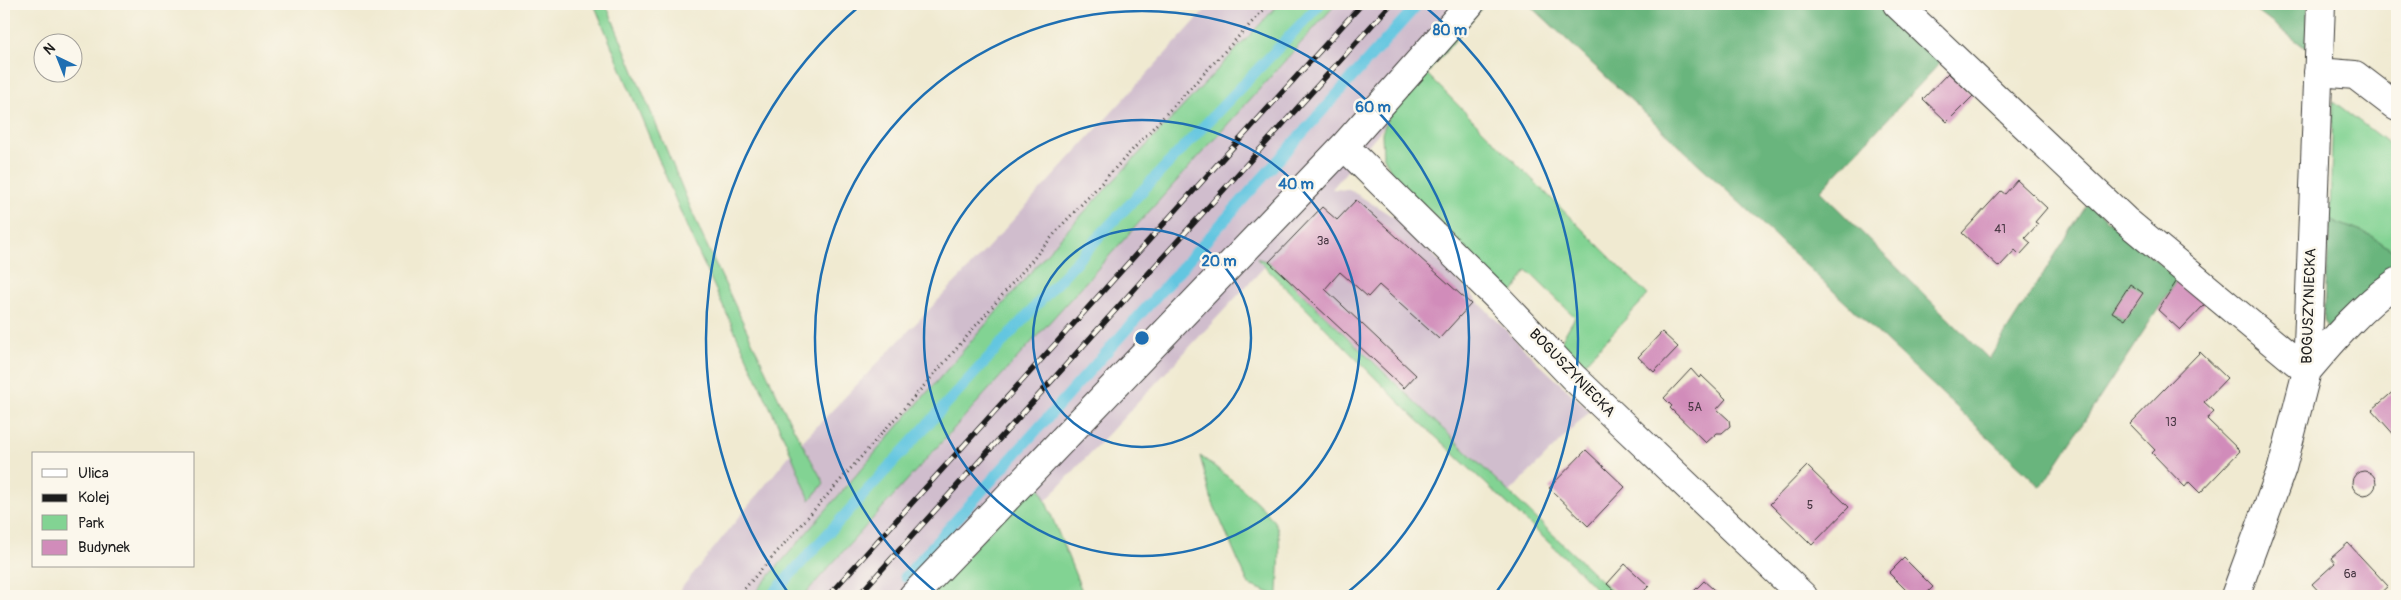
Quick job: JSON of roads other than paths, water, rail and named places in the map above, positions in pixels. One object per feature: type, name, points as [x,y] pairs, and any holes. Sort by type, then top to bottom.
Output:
[{"type":"street","points":[[912,596],[1344,146],[1470,4]]},
{"type":"street","points":[[1897,4],[2125,220],[2306,371],[2343,330],[2381,293],[2397,282]]},
{"type":"street","name":"BOGUSZYNIECKA","points":[[2235,596],[2282,468],[2306,371],[2321,4]]},
{"type":"street","points":[[2318,72],[2355,75],[2397,108]]},
{"type":"street","name":"BOGUSZYNIECKA","points":[[1344,146],[1498,298],[1574,377],[1803,596]]},
{"type":"waterway","points":[[771,596],[1105,230],[1320,4]]},
{"type":"waterway","points":[[905,577],[1418,4]]},
{"type":"railway","points":[[828,596],[1362,4]]},
{"type":"railway","points":[[858,596],[1391,4]]}]
